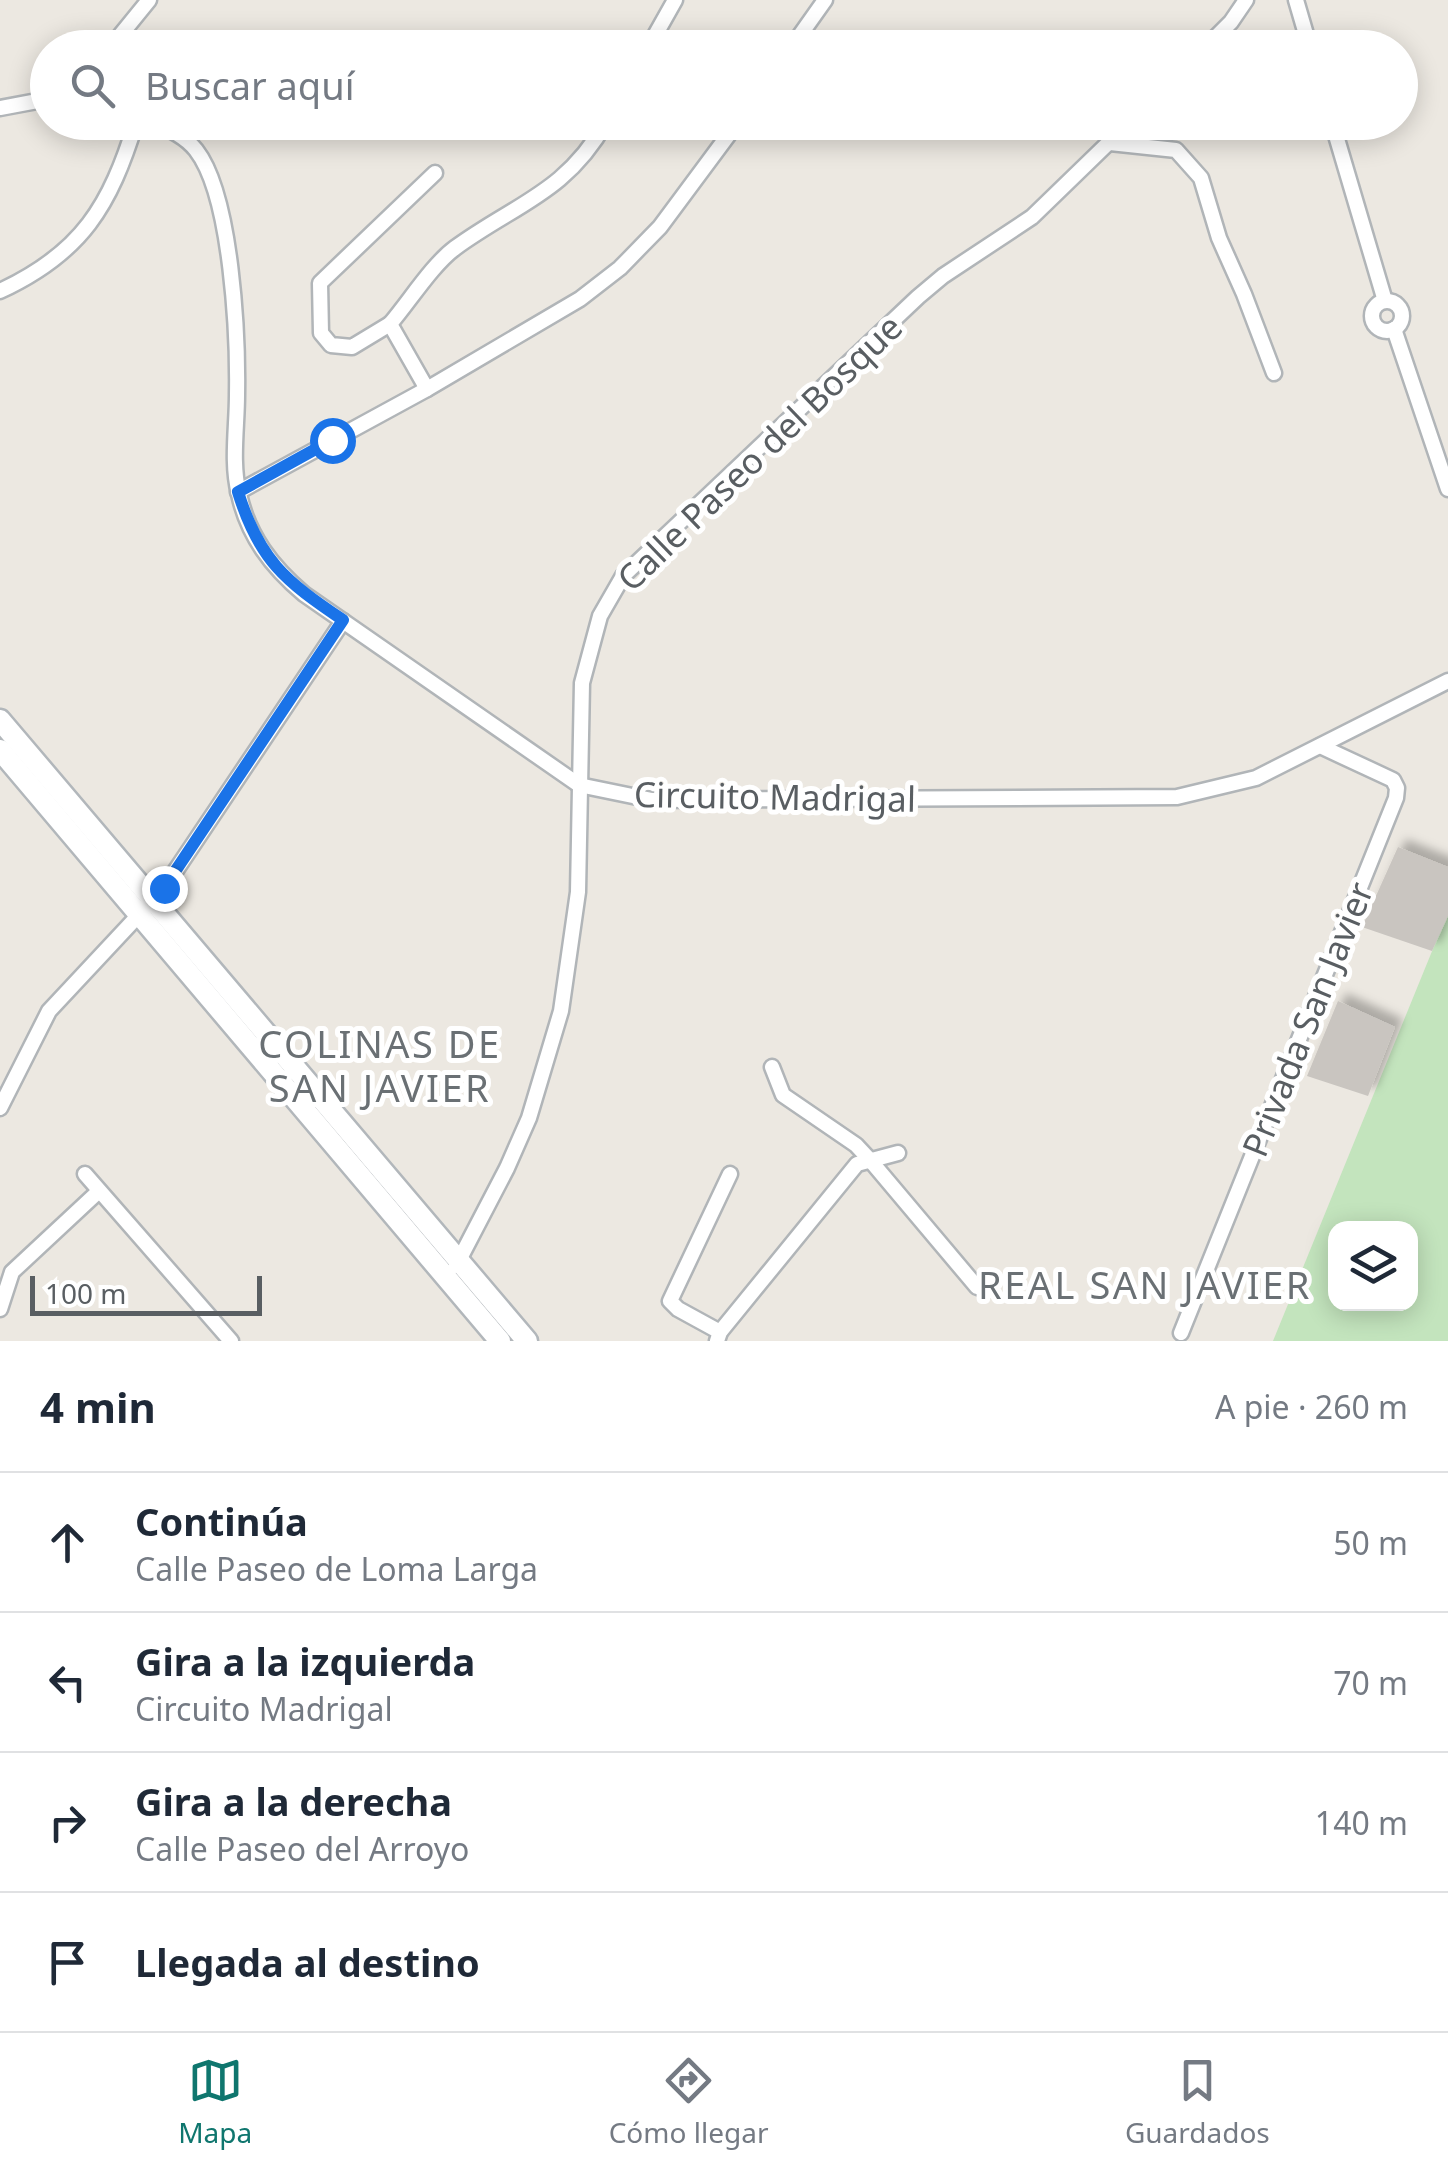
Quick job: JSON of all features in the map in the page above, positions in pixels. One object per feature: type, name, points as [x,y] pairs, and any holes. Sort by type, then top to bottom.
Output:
[{"type":"main road","points":[[0,720],[146,907],[452,1269],[527,1341]]},
{"type":"main road","points":[[0,750],[146,907]]},
{"type":"main road","points":[[452,1269],[500,1341]]},
{"type":"street","points":[[124,30],[148,0]]},
{"type":"street","points":[[658,30],[675,0]]},
{"type":"street","points":[[804,30],[826,0]]},
{"type":"street","points":[[1223,30],[1246,0]]},
{"type":"street","points":[[1296,0],[1305,30]]},
{"type":"street","points":[[0,108],[30,102]]},
{"type":"street","points":[[0,291],[48,264],[76,242],[116,184],[130,140]]},
{"type":"street","name":"Circuito Madrigal","points":[[185,140],[206,166],[220,215],[236,337],[238,492],[258,543],[278,572],[579,785],[652,800],[1177,797],[1256,778],[1448,681]]},
{"type":"street","points":[[436,173],[320,282],[321,333],[331,345],[352,347],[390,324],[452,250],[537,199],[589,153],[596,140]]},
{"type":"street","points":[[238,492],[580,298],[620,268],[660,227],[725,140]]},
{"type":"street","name":"Calle Paseo del Bosque","points":[[452,1269],[529,1118],[552,1047],[578,892],[582,683],[600,616],[623,576],[918,297],[1032,217],[1113,140]]},
{"type":"street","points":[[1337,140],[1385,301]]},
{"type":"street","points":[[1110,143],[1176,150],[1201,178],[1218,238],[1274,373]]},
{"type":"street","points":[[1385,301],[1395,303],[1402,312],[1401,322],[1394,330],[1382,330],[1373,320],[1375,308],[1385,301]]},
{"type":"street","points":[[390,324],[427,388]]},
{"type":"street","points":[[1394,330],[1448,489]]},
{"type":"street","points":[[0,1108],[49,1011],[146,907],[343,620]]},
{"type":"street","name":"Privada San Javier","points":[[1181,1332],[1396,798],[1397,788],[1392,780],[1320,746]]},
{"type":"street","points":[[772,1067],[783,1096],[856,1146],[977,1287]]},
{"type":"street","points":[[730,1174],[670,1301],[719,1336],[857,1164],[898,1154]]},
{"type":"street","points":[[86,1174],[224,1339]]},
{"type":"street","points":[[0,1309],[3,1290],[12,1272],[99,1190]]},
{"type":"green space","points":[[1448,912],[1448,1341],[1273,1341]]},
{"type":"building","points":[[1398,847],[1448,867],[1448,916],[1432,951],[1362,927]]},
{"type":"building","points":[[1338,1001],[1395,1027],[1368,1096],[1307,1076]]},
{"type":"district","name":"COLINAS DE SAN JAVIER","points":[[380,1065]]},
{"type":"district","name":"REAL SAN JAVIER","points":[[1145,1284]]},
{"type":"route","points":[[164,888],[343,620],[278,572],[258,543],[238,492],[332,440]]}]
